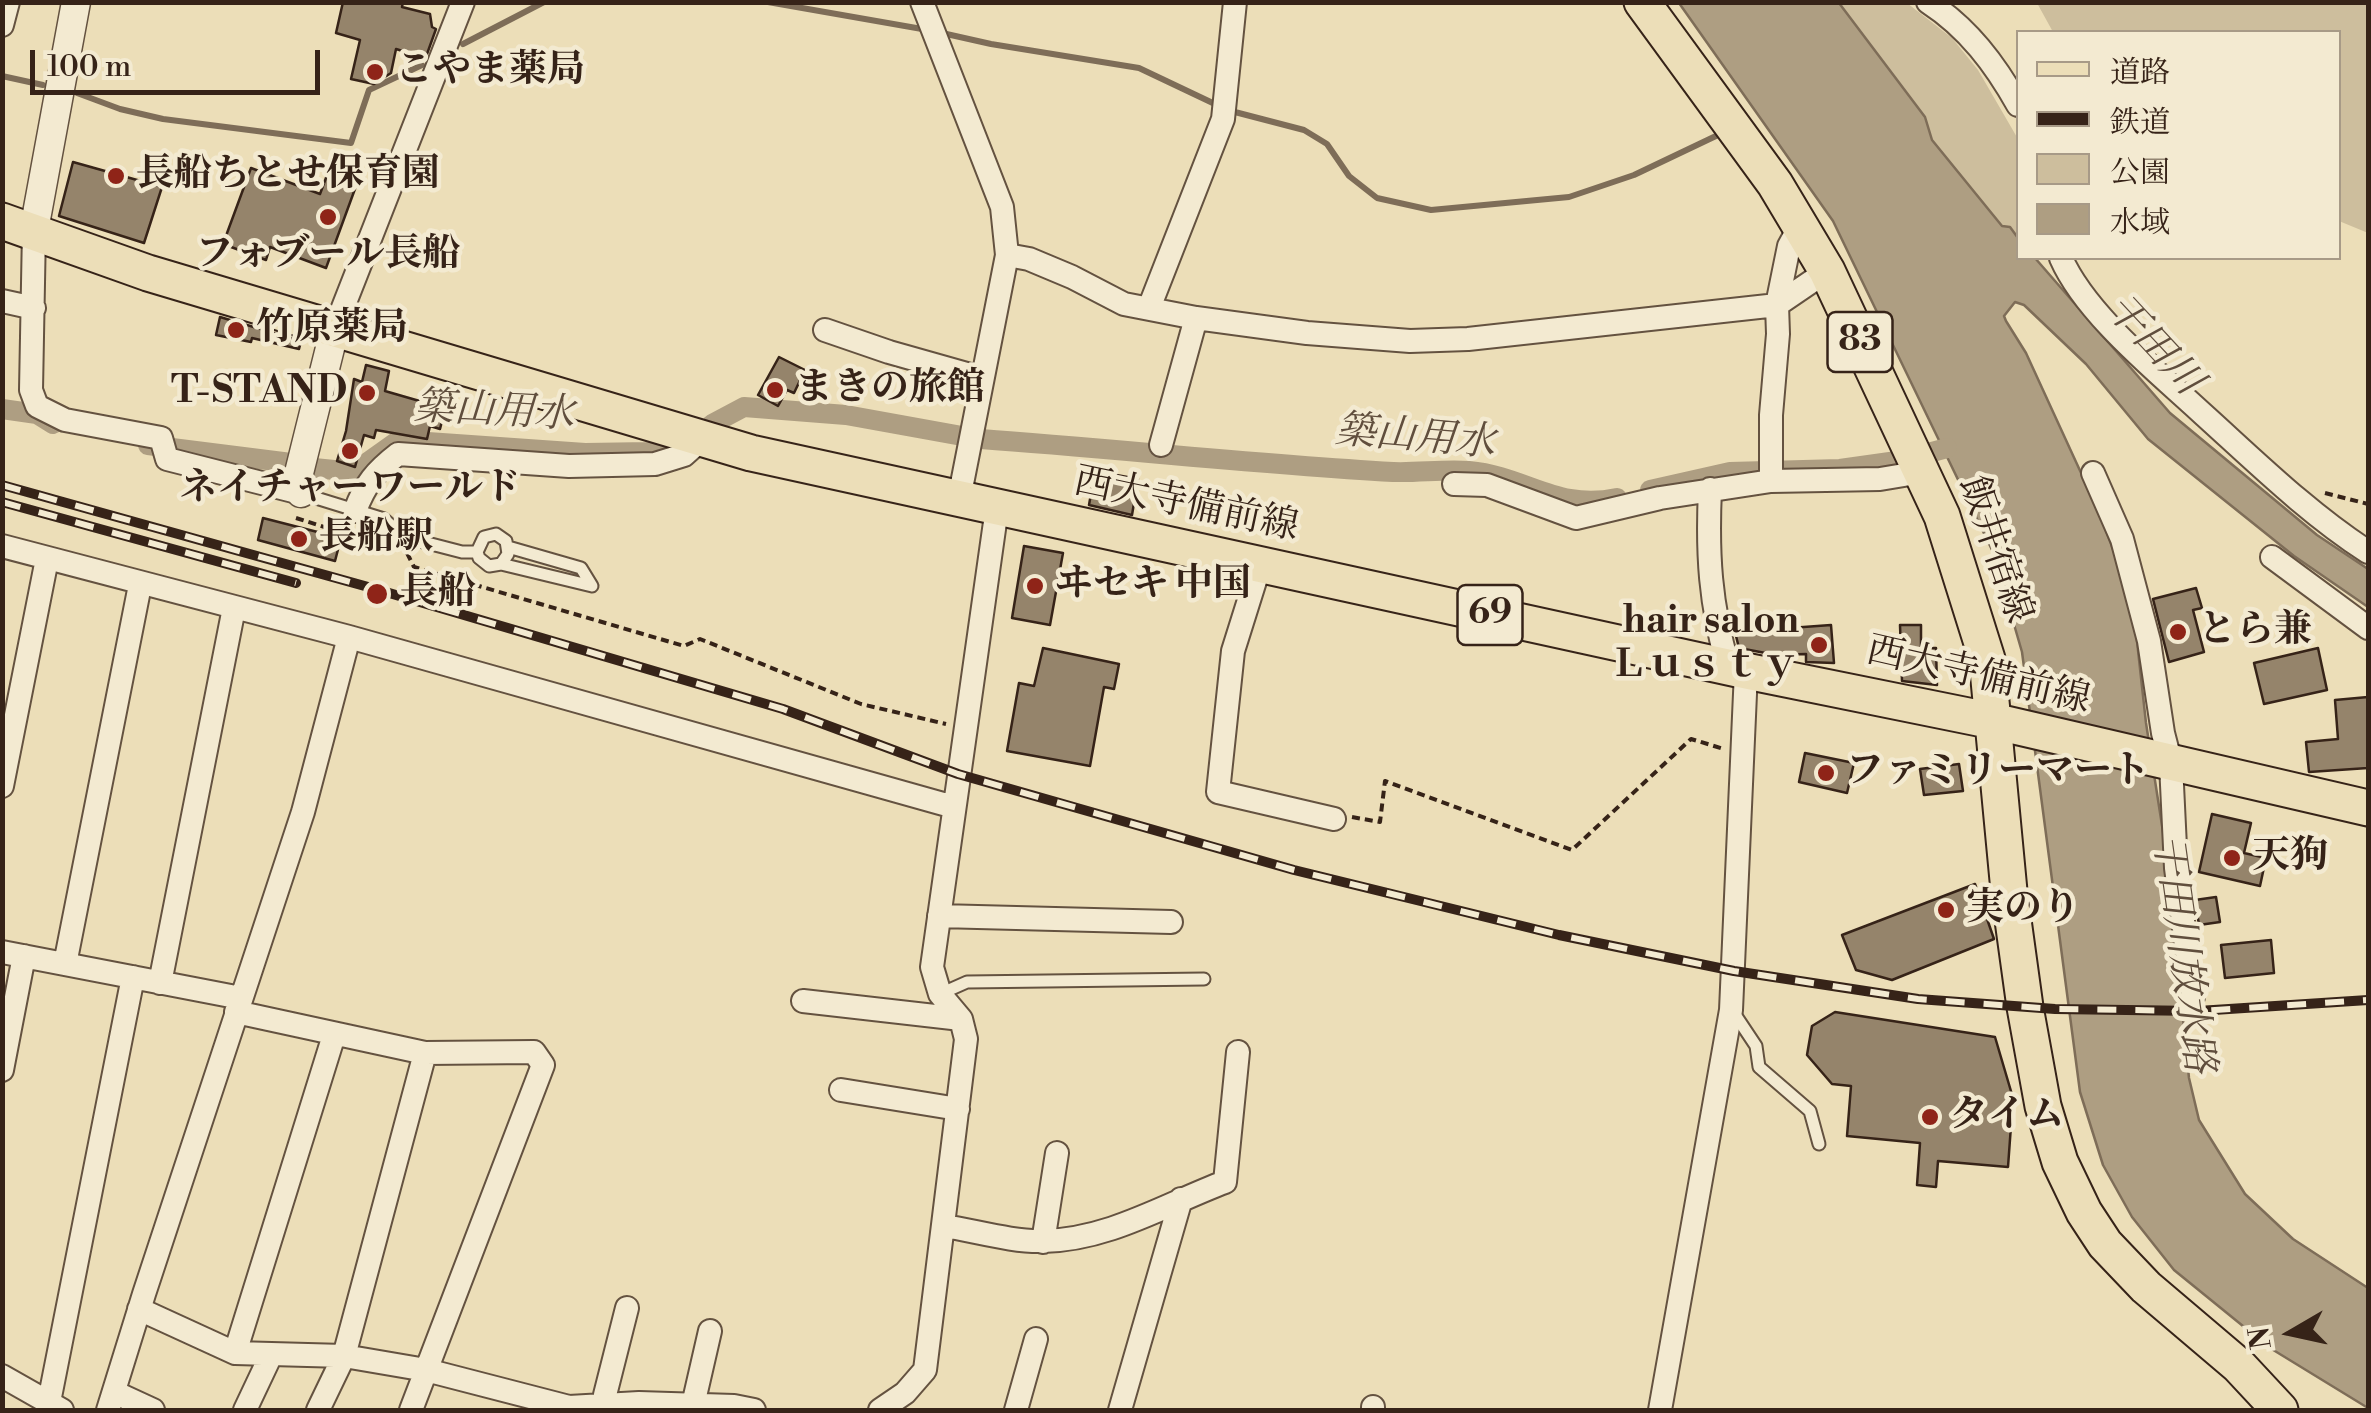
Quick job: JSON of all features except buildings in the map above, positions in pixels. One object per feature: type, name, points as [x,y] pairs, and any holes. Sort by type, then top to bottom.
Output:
[{"type":"main road","name":"飯井宿線","points":[[1642,2],[1775,184],[1827,271],[1942,516],[2007,725],[2009,891],[2043,1106],[2060,1162],[2104,1244],[2146,1287],[2239,1366],[2280,1410]]},
{"type":"main road","name":"西大寺備前線","points":[[18,226],[148,273],[751,453],[2007,725],[2368,808]]},
{"type":"street","points":[[2,25],[8,2]]},
{"type":"street","points":[[76,2],[18,226],[34,308],[31,390],[38,406],[65,420],[164,449],[298,506],[296,485],[335,328],[463,2]]},
{"type":"street","points":[[922,2],[1002,207],[1008,255],[959,499]]},
{"type":"street","points":[[1149,308],[1223,119],[1234,2]]},
{"type":"street","points":[[1928,2],[1993,61],[2016,101]]},
{"type":"street","points":[[1772,472],[1771,415],[1778,305],[1789,246],[1800,226]]},
{"type":"street","points":[[1008,255],[1058,271],[1124,304],[1307,333],[1410,341],[1778,305],[1827,271]]},
{"type":"street","points":[[2062,260],[2118,334],[2306,505],[2368,552]]},
{"type":"street","points":[[2,301],[34,308]]},
{"type":"street","points":[[1160,445],[1196,318]]},
{"type":"street","points":[[825,330],[981,378]]},
{"type":"street","points":[[356,510],[364,487],[376,471],[398,454],[569,466],[655,464],[684,455],[703,438]]},
{"type":"street","points":[[1454,484],[1487,485],[1576,518],[1772,472],[1880,480],[1922,472]]},
{"type":"street","points":[[2093,473],[2122,539],[2138,591],[2166,763],[2193,997]]},
{"type":"street","points":[[1660,1410],[1732,1010],[1743,754],[1737,668],[1718,632],[1707,557],[1710,489]]},
{"type":"street","points":[[880,1410],[905,1393],[926,1370],[966,1039],[961,1019],[940,994],[932,967],[998,508]]},
{"type":"street","points":[[2,546],[954,806]]},
{"type":"street","points":[[2272,557],[2368,628]]},
{"type":"street","points":[[2,786],[47,559]]},
{"type":"street","points":[[1260,565],[1233,650],[1218,792],[1334,820]]},
{"type":"street","points":[[64,964],[140,585]]},
{"type":"street","points":[[160,983],[234,608]]},
{"type":"street","points":[[153,1410],[111,1401],[303,812],[349,638]]},
{"type":"street","points":[[939,916],[1172,922]]},
{"type":"street","points":[[2,1070],[13,954],[160,983],[334,1035],[425,1053],[534,1052],[543,1066],[411,1410]]},
{"type":"street","points":[[2,1376],[55,1406],[134,978]]},
{"type":"street","points":[[803,1001],[961,1019]]},
{"type":"street","points":[[236,1353],[334,1035]]},
{"type":"street","points":[[944,1226],[1043,1242],[1122,1228],[1181,1198],[1225,1182],[1238,1052]]},
{"type":"street","points":[[318,1410],[344,1356],[425,1053]]},
{"type":"street","points":[[841,1090],[958,1108]]},
{"type":"street","points":[[1043,1242],[1057,1154]]},
{"type":"street","points":[[1120,1410],[1181,1198]]},
{"type":"street","points":[[139,1308],[236,1353],[344,1356],[426,1370],[569,1407],[607,1409],[639,1403],[754,1410]]},
{"type":"street","points":[[607,1409],[606,1395],[627,1308]]},
{"type":"street","points":[[693,1404],[710,1331]]},
{"type":"street","points":[[1016,1410],[1036,1339]]},
{"type":"street","points":[[245,1410],[271,1355]]},
{"type":"lane","points":[[298,506],[356,510],[384,519],[404,537],[462,552],[477,552]]},
{"type":"lane","points":[[501,564],[508,547],[501,536],[490,534],[480,541],[477,552],[483,563],[592,586],[582,568],[508,547]]},
{"type":"lane","points":[[940,994],[966,982],[1204,978]]},
{"type":"lane","points":[[1732,1010],[1756,1046],[1760,1067],[1810,1110],[1819,1144]]},
{"type":"path","points":[[2306,505],[2324,493],[2368,504]]},
{"type":"path","points":[[298,506],[408,554],[414,567],[684,646],[700,638],[861,704],[965,728]]},
{"type":"path","points":[[1334,820],[1343,816],[1380,822],[1385,781],[1572,850],[1690,739],[1743,754]]},
{"type":"green space","points":[[1839,3],[1907,3],[1952,38],[1978,70],[2016,136],[2016,234],[2010,227],[2002,226],[1932,140],[1925,117]]},
{"type":"green space","points":[[2037,3],[2368,3],[2368,233],[2341,222],[2341,30],[2052,30]]},
{"type":"water","points":[[1679,3],[1839,3],[1925,117],[1932,140],[2002,226],[2010,227],[2016,235],[2016,260],[2037,260],[2170,413],[2317,535],[2368,569],[2368,607],[2294,556],[2148,439],[2086,364],[2024,305],[2015,302],[2004,316],[2026,353],[2099,512],[2120,568],[2136,632],[2166,851],[2189,1078],[2199,1120],[2245,1194],[2293,1239],[2368,1288],[2368,1408],[2270,1348],[2174,1270],[2132,1217],[2103,1165],[2080,1092],[2022,652],[1993,552],[1833,221]]},
{"type":"waterway","points":[[463,44],[544,2]]},
{"type":"waterway","points":[[768,2],[922,29]]},
{"type":"waterway","points":[[942,33],[1139,68],[1217,105]]},
{"type":"waterway","points":[[77,93],[163,119],[351,143],[369,90],[422,65]]},
{"type":"waterway","points":[[2,76],[43,85]]},
{"type":"waterway","points":[[1231,111],[1304,130],[1327,144],[1349,176],[1377,198],[1431,210],[1569,197],[1634,175],[1718,135]]},
{"type":"waterway","name":"築山用水","points":[[712,424],[744,407],[846,415],[962,436]]},
{"type":"waterway","name":"築山用水","points":[[2,409],[37,414],[53,424]]},
{"type":"waterway","name":"築山用水","points":[[981,439],[1342,469],[1469,471],[1577,500],[1617,498]]},
{"type":"waterway","name":"築山用水","points":[[314,468],[354,472],[399,440],[585,453],[650,452],[679,443]]},
{"type":"waterway","name":"築山用水","points":[[148,445],[291,463]]},
{"type":"waterway","name":"築山用水","points":[[1932,452],[1947,448]]},
{"type":"waterway","name":"築山用水","points":[[1650,490],[1730,472],[1840,469],[1897,461]]},
{"type":"railway","points":[[2,485],[379,590],[783,709],[958,774],[1294,870],[1559,935],[1734,971],[1918,999],[2055,1009],[2198,1011],[2368,1000]]},
{"type":"railway","points":[[2,502],[296,583]]},
{"type":"place","name":"こやま薬局","points":[[375,72]]},
{"type":"place","name":"長船ちとせ保育園","points":[[116,176]]},
{"type":"place","name":"フォブール長船","points":[[328,217]]},
{"type":"place","name":"竹原薬局","points":[[236,330]]},
{"type":"place","name":"まきの旅館","points":[[775,390]]},
{"type":"place","name":"T-STAND","points":[[367,393]]},
{"type":"place","name":"ネイチャーワールド","points":[[350,451]]},
{"type":"place","name":"長船駅","points":[[299,539]]},
{"type":"place","name":"ヰセキ 中国","points":[[1035,586]]},
{"type":"place","name":"長船","points":[[377,594]]},
{"type":"place","name":"とら兼","points":[[2178,632]]},
{"type":"place","name":"hair salon Ｌｕｓｔｙ","points":[[1819,645]]},
{"type":"place","name":"ファミリーマート","points":[[1826,773]]},
{"type":"place","name":"天狗","points":[[2232,858]]},
{"type":"place","name":"実のり","points":[[1946,910]]},
{"type":"place","name":"タイム","points":[[1930,1117]]},
{"type":"water label","name":"干田川","points":[[2152,346]]},
{"type":"water label","name":"干田川放水路","points":[[2181,954]]}]
